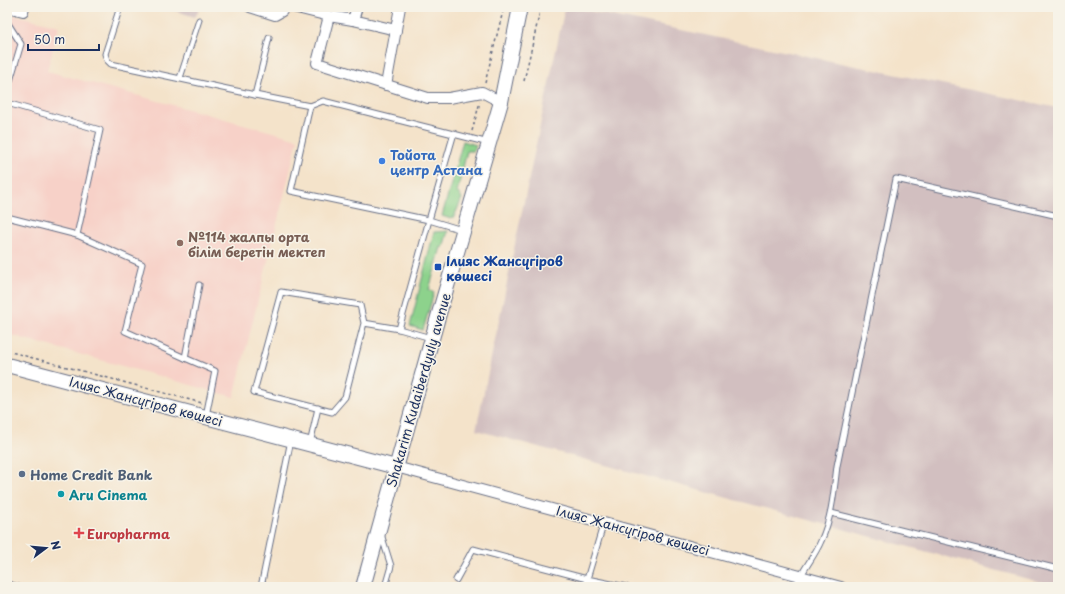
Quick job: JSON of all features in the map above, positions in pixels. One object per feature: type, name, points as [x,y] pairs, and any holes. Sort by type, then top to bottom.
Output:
[{"type":"main road","name":"Shakarim Kudaiberdyuly avenue","points":[[363,587],[396,466],[501,102],[520,7]]},
{"type":"main road","name":"Ілияс Жансүгіров көшесі","points":[[7,365],[207,410],[292,439],[396,466]]},
{"type":"street","points":[[7,8],[23,11],[24,7]]},
{"type":"street","points":[[250,7],[275,15],[282,11],[284,7]]},
{"type":"street","points":[[293,7],[396,30]]},
{"type":"street","points":[[354,20],[356,7]]},
{"type":"street","points":[[386,85],[400,7]]},
{"type":"street","points":[[329,16],[317,63],[428,98],[449,98],[482,92],[501,102]]},
{"type":"street","name":"Ілияс Жансүгіров көшесі","points":[[396,466],[841,587]]},
{"type":"lane","points":[[120,7],[105,54],[107,60],[111,64],[310,106],[323,101],[489,143]]},
{"type":"lane","points":[[180,78],[199,20]]},
{"type":"lane","points":[[7,22],[21,44],[7,91]]},
{"type":"lane","points":[[255,95],[269,38]]},
{"type":"lane","points":[[7,104],[100,130],[77,235]]},
{"type":"lane","points":[[310,106],[291,192],[429,220],[464,230]]},
{"type":"lane","points":[[399,329],[454,133]]},
{"type":"lane","points":[[796,587],[800,575],[821,542],[831,513],[837,466],[896,179],[1058,216]]},
{"type":"lane","points":[[7,217],[77,235],[142,264],[125,331],[215,371],[207,410]]},
{"type":"lane","points":[[185,358],[199,285]]},
{"type":"lane","points":[[281,292],[360,306],[364,323],[345,397],[332,412],[254,392],[281,292]]},
{"type":"lane","points":[[364,323],[399,329],[433,338]]},
{"type":"lane","points":[[310,444],[318,408]]},
{"type":"lane","points":[[261,587],[292,439]]},
{"type":"lane","points":[[831,513],[1058,569]]},
{"type":"lane","points":[[585,587],[604,522]]},
{"type":"lane","points":[[379,528],[391,566],[385,587]]},
{"type":"lane","points":[[456,580],[474,549],[587,579],[626,587]]},
{"type":"lane","points":[[7,584],[18,587]]},
{"type":"path","points":[[470,138],[504,7]]},
{"type":"path","points":[[524,81],[541,7]]},
{"type":"path","points":[[7,350],[207,410]]},
{"type":"shaded area","points":[[163,7],[201,7],[195,17]]},
{"type":"shaded area","points":[[565,7],[1058,108],[1058,587],[476,430]]},
{"type":"shaded area","name":"№114 жалпы орта білім беретін мектеп","points":[[7,13],[59,26],[47,71],[298,139],[234,397],[7,334]]},
{"type":"green space","points":[[463,141],[476,145],[474,151],[467,151],[457,192],[462,198],[454,217],[448,218],[442,216]]},
{"type":"green space","points":[[448,231],[443,248],[441,247],[429,290],[434,293],[423,330],[410,326],[434,232]]},
{"type":"place","name":"Тойота центр Астана","points":[[382,161]]},
{"type":"place","name":"№114 жалпы орта білім беретін мектеп","points":[[180,243]]},
{"type":"place","name":"Ілияс Жансүгіров көшесі","points":[[438,267]]},
{"type":"place","name":"Home Credit Bank","points":[[22,474]]},
{"type":"place","name":"Aru Cinema","points":[[61,494]]},
{"type":"place","name":"Europharma","points":[[79,533]]}]
